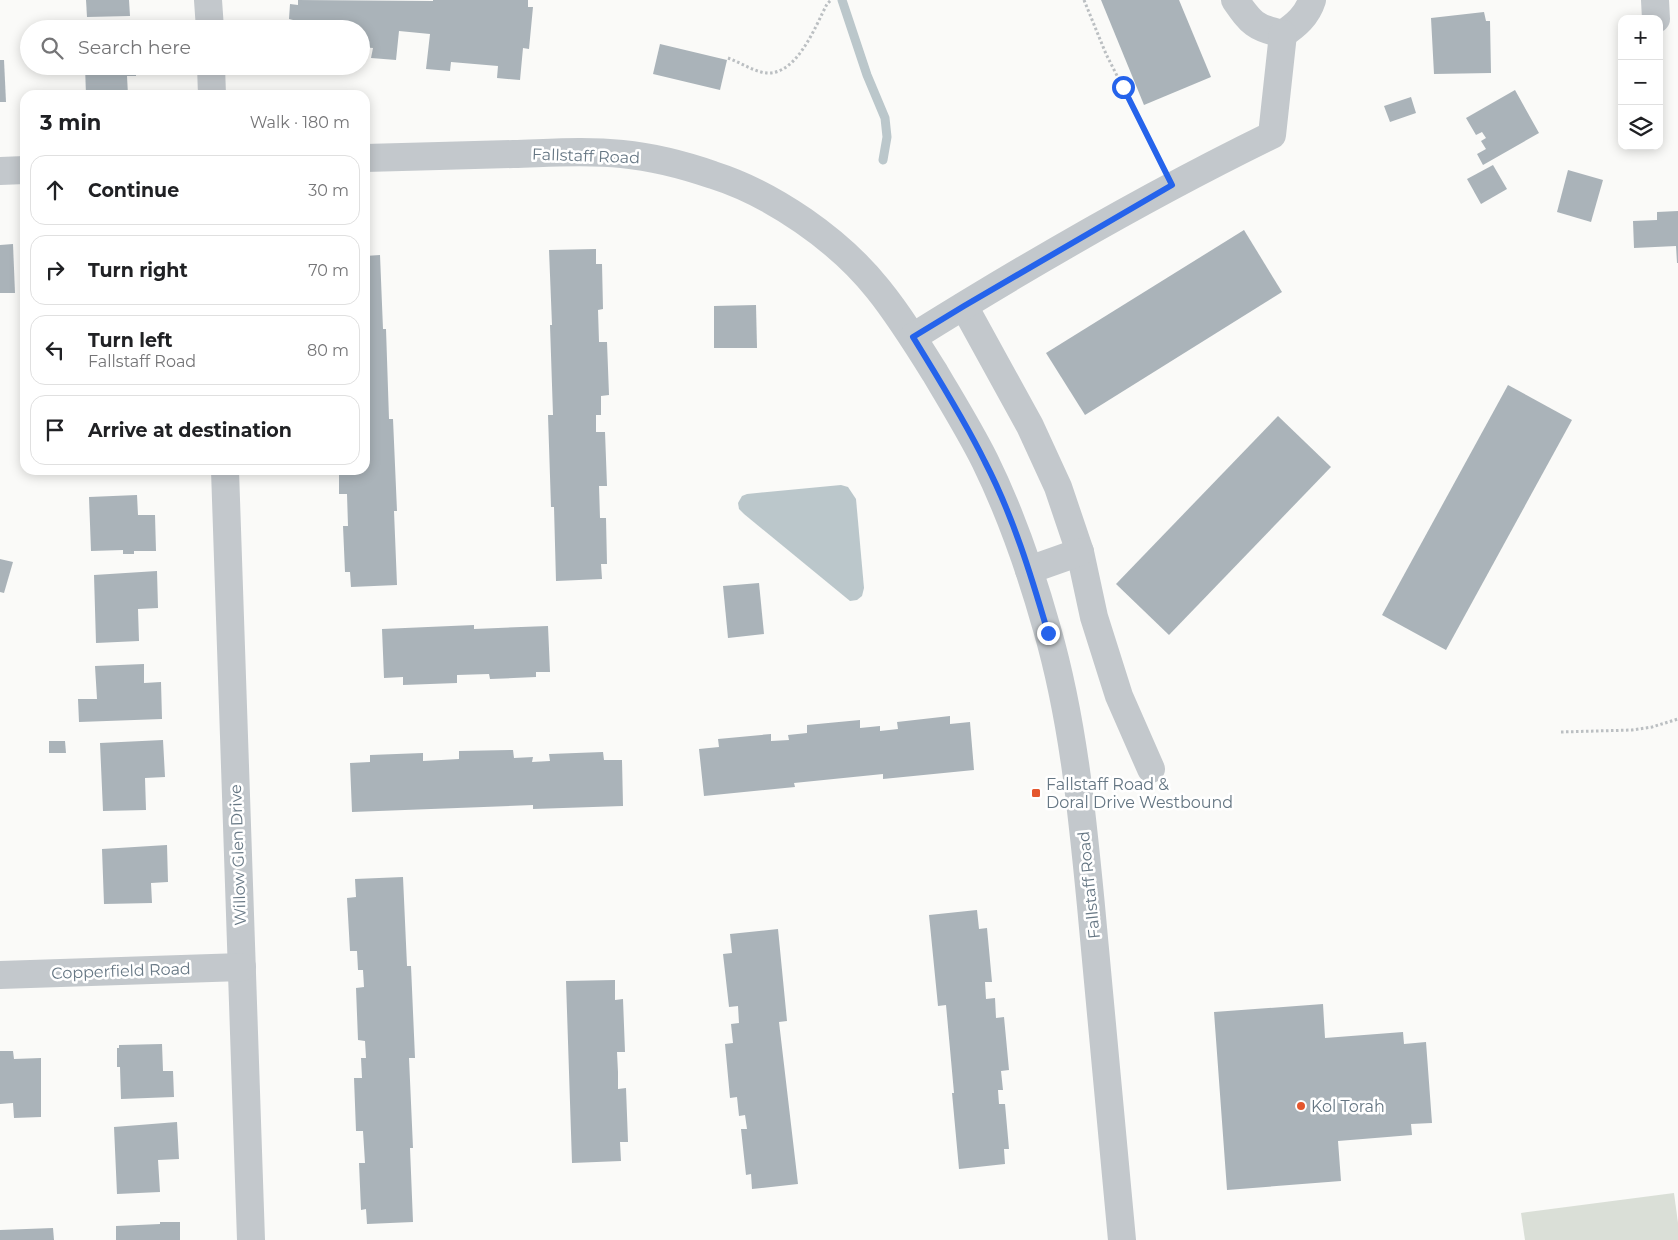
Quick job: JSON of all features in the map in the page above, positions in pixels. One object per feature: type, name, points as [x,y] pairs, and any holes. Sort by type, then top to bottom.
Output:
[{"type":"street","points":[[208,0],[209,20]]},
{"type":"street","points":[[1234,0],[1248,19],[1264,30],[1283,34]]},
{"type":"street","points":[[913,337],[1172,185],[1272,135],[1283,34],[1299,22],[1312,0]]},
{"type":"street","points":[[1655,0],[1656,15]]},
{"type":"street","points":[[1663,22],[1678,21]]},
{"type":"street","points":[[211,75],[212,90]]},
{"type":"street","name":"Fallstaff Road","points":[[370,158],[583,152],[620,154],[669,162],[718,176],[782,206],[814,228],[844,253],[876,286],[913,337],[986,463],[1008,514],[1029,570],[1048,633],[1062,690],[1079,791],[1122,1240]]},
{"type":"street","points":[[0,171],[20,170]]},
{"type":"street","points":[[964,306],[1030,426],[1058,487],[1080,552],[1094,617],[1119,696],[1151,769]]},
{"type":"street","name":"Willow Glen Drive","points":[[225,475],[251,1240]]},
{"type":"street","points":[[1029,570],[1080,552]]},
{"type":"street","name":"Copperfield Road","points":[[0,975],[242,967]]},
{"type":"path","points":[[728,58],[762,72],[775,72],[792,63],[804,49],[827,4],[831,0]]},
{"type":"path","points":[[1084,0],[1106,54],[1172,185]]},
{"type":"path","points":[[1560,732],[1632,730],[1652,727],[1678,719]]},
{"type":"shaded area","points":[[841,485],[848,487],[856,499],[864,588],[862,596],[857,600],[850,601],[744,514],[739,509],[738,503],[742,496],[747,494]]},
{"type":"shaded area","points":[[1674,1193],[1678,1240],[1525,1240],[1521,1213]]},
{"type":"building","points":[[86,0],[129,0],[130,16],[87,17]]},
{"type":"building","points":[[298,0],[528,0],[528,7],[533,7],[529,49],[523,48],[520,80],[497,78],[498,66],[451,62],[450,71],[426,69],[430,34],[399,31],[396,60],[371,58],[373,48],[370,48],[370,20],[289,19],[290,4],[298,5]]},
{"type":"building","points":[[1101,0],[1179,0],[1211,77],[1144,105]]},
{"type":"building","points":[[1484,12],[1486,21],[1490,21],[1491,73],[1434,74],[1431,18]]},
{"type":"building","points":[[660,44],[727,60],[720,90],[653,74]]},
{"type":"building","points":[[0,60],[4,60],[6,102],[0,102]]},
{"type":"building","points":[[85,75],[136,75],[127,76],[128,90],[86,90]]},
{"type":"building","points":[[1515,90],[1539,133],[1483,165],[1477,154],[1486,149],[1481,141],[1486,138],[1482,132],[1476,135],[1466,118]]},
{"type":"building","points":[[1411,97],[1416,113],[1390,122],[1384,106]]},
{"type":"building","points":[[1493,165],[1507,189],[1481,204],[1467,179]]},
{"type":"building","points":[[1568,170],[1603,180],[1591,222],[1557,212]]},
{"type":"building","points":[[1678,211],[1678,263],[1676,246],[1634,248],[1633,221],[1657,220],[1657,212]]},
{"type":"building","points":[[1244,230],[1282,292],[1085,415],[1046,353]]},
{"type":"building","points":[[13,244],[15,293],[0,293],[0,245]]},
{"type":"building","points":[[596,249],[596,264],[602,264],[603,309],[598,310],[599,342],[607,342],[609,395],[601,396],[601,415],[596,415],[596,432],[605,432],[607,486],[599,486],[600,518],[606,518],[607,564],[601,564],[602,579],[556,581],[554,507],[551,507],[548,415],[553,415],[549,250]]},
{"type":"building","points":[[380,255],[383,329],[386,329],[389,419],[393,419],[397,511],[394,511],[397,585],[351,587],[350,572],[345,572],[343,526],[348,526],[347,494],[339,494],[339,475],[370,475],[370,256]]},
{"type":"building","points":[[756,305],[757,348],[714,348],[714,306]]},
{"type":"building","points":[[1508,385],[1572,420],[1446,650],[1382,615]]},
{"type":"building","points":[[1278,416],[1331,467],[1169,635],[1116,584]]},
{"type":"building","points":[[137,495],[138,515],[155,515],[156,551],[134,551],[134,554],[123,554],[123,550],[91,551],[89,497]]},
{"type":"building","points":[[0,559],[13,562],[4,593],[0,592]]},
{"type":"building","points":[[157,571],[158,608],[138,609],[139,641],[96,643],[94,575]]},
{"type":"building","points":[[759,583],[764,634],[728,638],[723,586]]},
{"type":"building","points":[[474,625],[474,629],[548,626],[550,672],[536,672],[536,677],[490,679],[489,674],[457,675],[457,683],[403,685],[403,677],[384,678],[382,629]]},
{"type":"building","points":[[144,664],[144,683],[161,682],[162,719],[79,722],[78,699],[97,699],[95,666]]},
{"type":"building","points":[[950,716],[950,724],[970,722],[974,770],[883,779],[883,774],[794,783],[795,787],[704,796],[699,749],[719,747],[718,739],[771,734],[771,741],[789,740],[788,735],[807,733],[807,725],[860,720],[860,728],[880,726],[880,731],[898,729],[897,722]]},
{"type":"building","points":[[163,740],[165,777],[145,778],[146,810],[103,811],[100,743]]},
{"type":"building","points":[[49,741],[65,741],[66,753],[49,753]]},
{"type":"building","points":[[513,750],[514,758],[533,757],[532,762],[550,761],[549,754],[603,752],[604,760],[622,760],[623,806],[533,809],[533,805],[352,812],[350,763],[370,762],[370,755],[423,753],[423,761],[459,759],[459,751]]},
{"type":"building","points":[[167,845],[168,882],[151,883],[152,903],[104,904],[102,849]]},
{"type":"building","points":[[403,877],[407,966],[411,966],[415,1058],[409,1058],[413,1148],[410,1148],[413,1222],[367,1224],[366,1209],[361,1210],[359,1163],[365,1163],[363,1131],[356,1131],[354,1078],[362,1078],[361,1058],[366,1058],[365,1041],[358,1040],[356,988],[364,987],[363,970],[358,970],[357,951],[350,951],[347,898],[356,897],[355,879]]},
{"type":"building","points":[[977,910],[979,929],[987,928],[992,982],[985,982],[986,999],[995,998],[996,1018],[1004,1017],[1009,1070],[1001,1071],[1003,1090],[998,1090],[999,1104],[1005,1104],[1009,1149],[1004,1149],[1005,1164],[959,1169],[946,1005],[938,1006],[929,915]]},
{"type":"building","points":[[778,929],[787,1021],[779,1022],[798,1184],[752,1189],[751,1174],[746,1175],[741,1129],[747,1129],[745,1115],[739,1116],[737,1097],[730,1098],[725,1044],[733,1043],[731,1024],[739,1023],[738,1006],[729,1007],[723,954],[732,953],[730,934]]},
{"type":"building","points":[[615,980],[615,1000],[623,999],[625,1052],[617,1052],[618,1089],[626,1088],[628,1142],[620,1142],[621,1161],[572,1163],[566,981]]},
{"type":"building","points":[[1323,1004],[1325,1038],[1403,1032],[1404,1044],[1426,1042],[1432,1123],[1411,1124],[1412,1135],[1338,1141],[1341,1181],[1227,1190],[1214,1012]]},
{"type":"building","points":[[162,1044],[163,1071],[173,1071],[174,1097],[121,1099],[120,1067],[117,1067],[117,1048],[119,1048],[119,1045]]},
{"type":"building","points":[[0,1051],[13,1051],[14,1059],[41,1058],[41,1117],[14,1118],[13,1103],[0,1104]]},
{"type":"building","points":[[177,1122],[179,1159],[158,1160],[160,1192],[117,1194],[114,1127]]},
{"type":"building","points":[[160,1222],[180,1222],[180,1240],[116,1240],[116,1226],[160,1224]]},
{"type":"building","points":[[53,1228],[54,1240],[0,1240],[0,1230]]},
{"type":"waterway","points":[[842,0],[867,75],[885,118],[887,137],[883,160]]},
{"type":"place","name":"Fallstaff Road & Doral Drive Westbound","points":[[1036,793]]},
{"type":"place","name":"Kol Torah","points":[[1301,1106]]},
{"type":"route","points":[[1048,633],[1029,570],[986,463],[913,337],[1172,185],[1123,87]]}]
